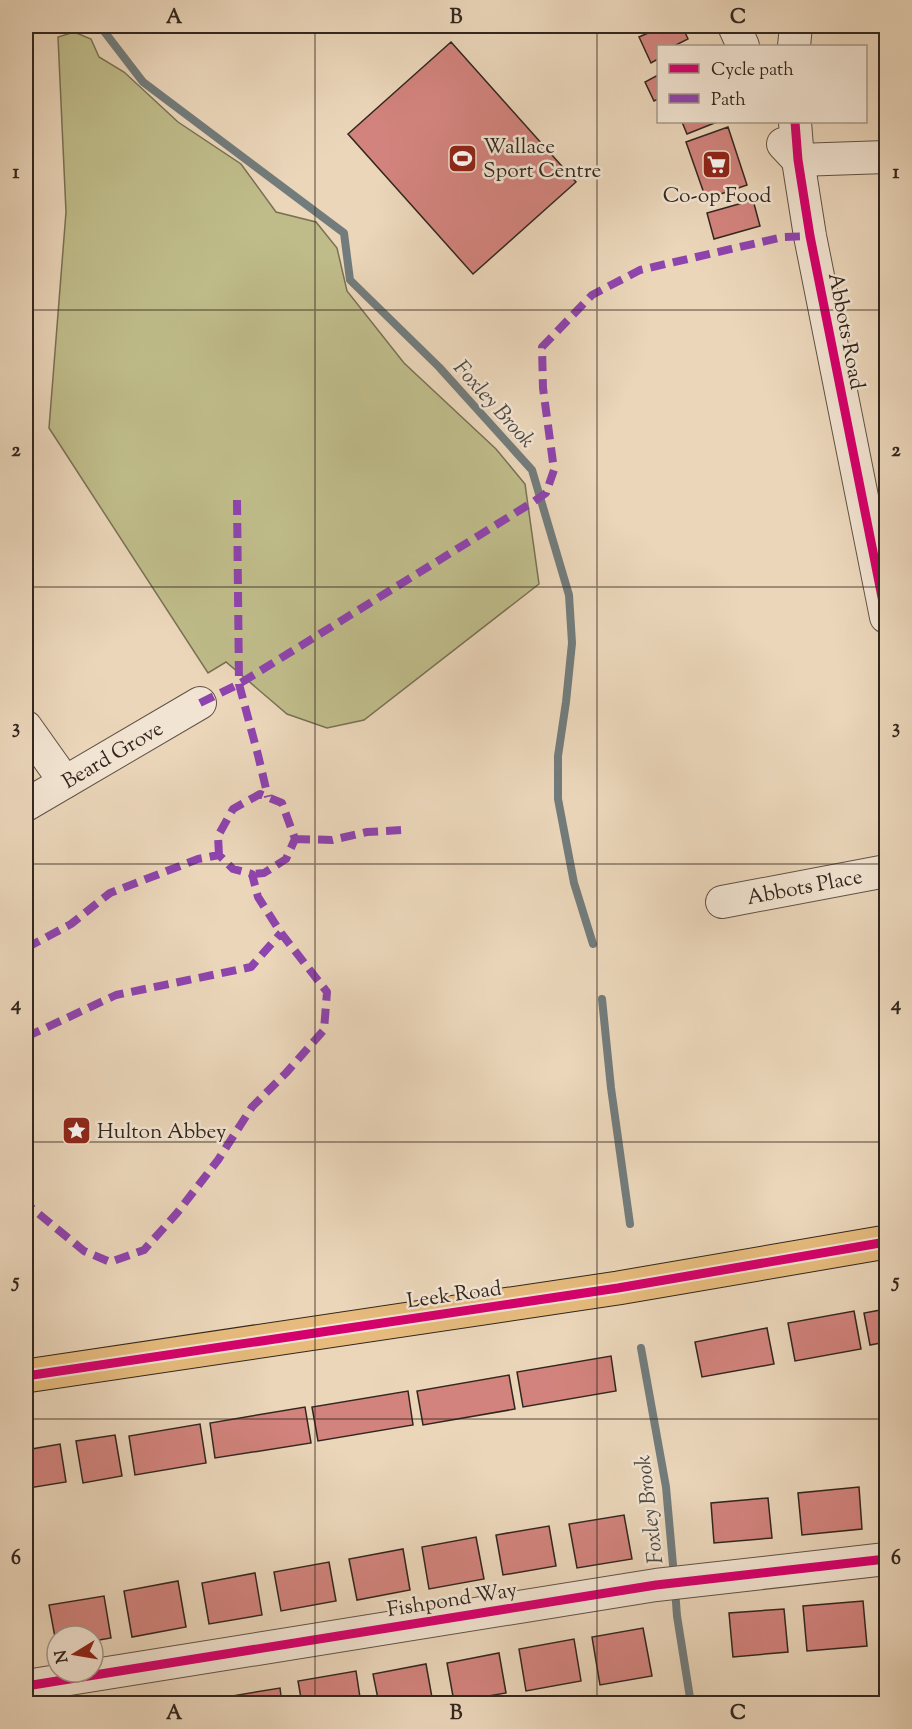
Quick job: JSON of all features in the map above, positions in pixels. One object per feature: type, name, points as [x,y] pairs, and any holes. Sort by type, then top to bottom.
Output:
[{"type":"main road","name":"Leek Road","points":[[26,1376],[618,1288],[886,1242]]},
{"type":"street","points":[[734,26],[743,45]]},
{"type":"street","points":[[794,45],[796,26]]},
{"type":"street","points":[[773,123],[781,142],[798,160],[886,157]]},
{"type":"street","name":"Abbots Road","points":[[795,123],[798,160],[810,236],[886,617]]},
{"type":"street","name":"Beard Grove","points":[[26,805],[201,703]]},
{"type":"street","points":[[26,727],[65,782]]},
{"type":"street","name":"Abbots Place","points":[[722,902],[886,871]]},
{"type":"street","name":"Fishpond Way","points":[[26,1686],[656,1585],[886,1559]]},
{"type":"shaded area","points":[[74,32],[91,39],[99,57],[124,72],[178,122],[241,164],[276,212],[316,222],[337,248],[347,291],[404,363],[496,449],[525,484],[539,584],[364,720],[327,728],[287,714],[226,662],[208,673],[49,428],[66,212],[58,37]]},
{"type":"building","points":[[664,26],[682,26],[688,39],[676,45],[657,45],[657,60],[651,63],[639,37]]},
{"type":"building","name":"Wallace Sport Centre","points":[[451,42],[576,182],[473,274],[348,134]]},
{"type":"building","points":[[657,76],[657,100],[654,101],[645,82]]},
{"type":"building","points":[[682,123],[714,123],[687,134]]},
{"type":"building","name":"Co-op Food","points":[[728,127],[747,185],[706,199],[686,142]]},
{"type":"building","points":[[753,200],[760,226],[714,239],[707,213]]},
{"type":"building","points":[[886,1309],[886,1342],[870,1345],[864,1313]]},
{"type":"building","points":[[854,1311],[861,1349],[795,1361],[788,1323]]},
{"type":"building","points":[[767,1328],[774,1364],[702,1377],[695,1342]]},
{"type":"building","points":[[611,1356],[616,1391],[523,1407],[517,1372]]},
{"type":"building","points":[[509,1375],[515,1409],[423,1425],[417,1391]]},
{"type":"building","points":[[408,1391],[413,1425],[318,1441],[312,1407]]},
{"type":"building","points":[[305,1407],[311,1443],[215,1458],[210,1423]]},
{"type":"building","points":[[200,1424],[206,1463],[135,1475],[129,1436]]},
{"type":"building","points":[[115,1435],[122,1476],[83,1483],[76,1441]]},
{"type":"building","points":[[60,1444],[66,1482],[29,1488],[26,1450]]},
{"type":"building","points":[[886,1483],[886,1530],[883,1530],[879,1484]]},
{"type":"building","points":[[859,1487],[862,1529],[802,1535],[798,1493]]},
{"type":"building","points":[[768,1498],[772,1538],[714,1543],[711,1503]]},
{"type":"building","points":[[624,1515],[632,1559],[577,1568],[569,1524]]},
{"type":"building","points":[[549,1526],[556,1566],[503,1575],[496,1535]]},
{"type":"building","points":[[476,1537],[484,1579],[429,1589],[422,1547]]},
{"type":"building","points":[[403,1549],[410,1590],[357,1600],[349,1559]]},
{"type":"building","points":[[329,1562],[336,1601],[281,1611],[274,1572]]},
{"type":"building","points":[[255,1573],[262,1615],[209,1624],[202,1583]]},
{"type":"building","points":[[178,1581],[186,1627],[132,1637],[124,1591]]},
{"type":"building","points":[[104,1596],[111,1638],[105,1639],[105,1624],[53,1624],[49,1605]]},
{"type":"building","points":[[863,1601],[867,1646],[807,1651],[803,1606]]},
{"type":"building","points":[[883,1602],[886,1602],[886,1647]]},
{"type":"building","points":[[784,1609],[788,1652],[733,1657],[729,1613]]},
{"type":"building","points":[[643,1628],[652,1676],[600,1685],[592,1637]]},
{"type":"building","points":[[574,1639],[581,1681],[526,1691],[519,1649]]},
{"type":"building","points":[[499,1653],[506,1693],[454,1702],[447,1663]]},
{"type":"building","points":[[426,1664],[433,1703],[379,1704],[373,1674]]},
{"type":"building","points":[[356,1671],[361,1704],[302,1704],[298,1681]]},
{"type":"building","points":[[280,1688],[282,1704],[227,1704],[226,1697]]},
{"type":"building","points":[[206,1697],[208,1704],[168,1704]]},
{"type":"waterway","name":"Foxley Brook","points":[[100,26],[143,82],[344,233],[350,280],[439,367],[532,470],[569,595],[572,643],[558,756],[558,799],[574,883],[593,944]]},
{"type":"waterway","name":"Foxley Brook","points":[[602,999],[611,1088],[630,1224]]},
{"type":"waterway","name":"Foxley Brook","points":[[641,1348],[666,1487],[674,1576]]},
{"type":"waterway","name":"Foxley Brook","points":[[675,1589],[691,1704]]},
{"type":"waterway","points":[[882,1704],[886,1703]]},
{"type":"marked path","points":[[200,703],[239,684],[546,493],[554,470],[543,388],[542,347],[592,295],[640,270],[783,237],[810,236]]},
{"type":"marked path","points":[[237,500],[239,684],[268,797]]},
{"type":"marked path","points":[[219,855],[218,836],[233,809],[260,794],[282,803],[295,839],[286,859],[264,873],[252,874]]},
{"type":"marked path","points":[[295,839],[332,840],[367,832],[403,830]]},
{"type":"marked path","points":[[26,948],[71,924],[110,893],[198,859],[219,855],[233,869],[252,874],[258,897],[281,933],[327,992],[324,1030],[252,1107],[218,1160],[177,1213],[144,1250],[110,1262],[84,1251],[26,1205]]},
{"type":"marked path","points":[[26,1037],[116,995],[251,967],[281,933]]},
{"type":"cycle path","points":[[795,123],[798,160],[810,236],[886,617]]},
{"type":"cycle path","points":[[26,1376],[618,1288],[886,1242]]},
{"type":"cycle path","points":[[26,1686],[656,1585],[886,1559]]},
{"type":"place","name":"Wallace Sport Centre","points":[[462,158]]},
{"type":"place","name":"Co-op Food","points":[[717,164]]},
{"type":"place","name":"Hulton Abbey","points":[[76,1131]]}]
